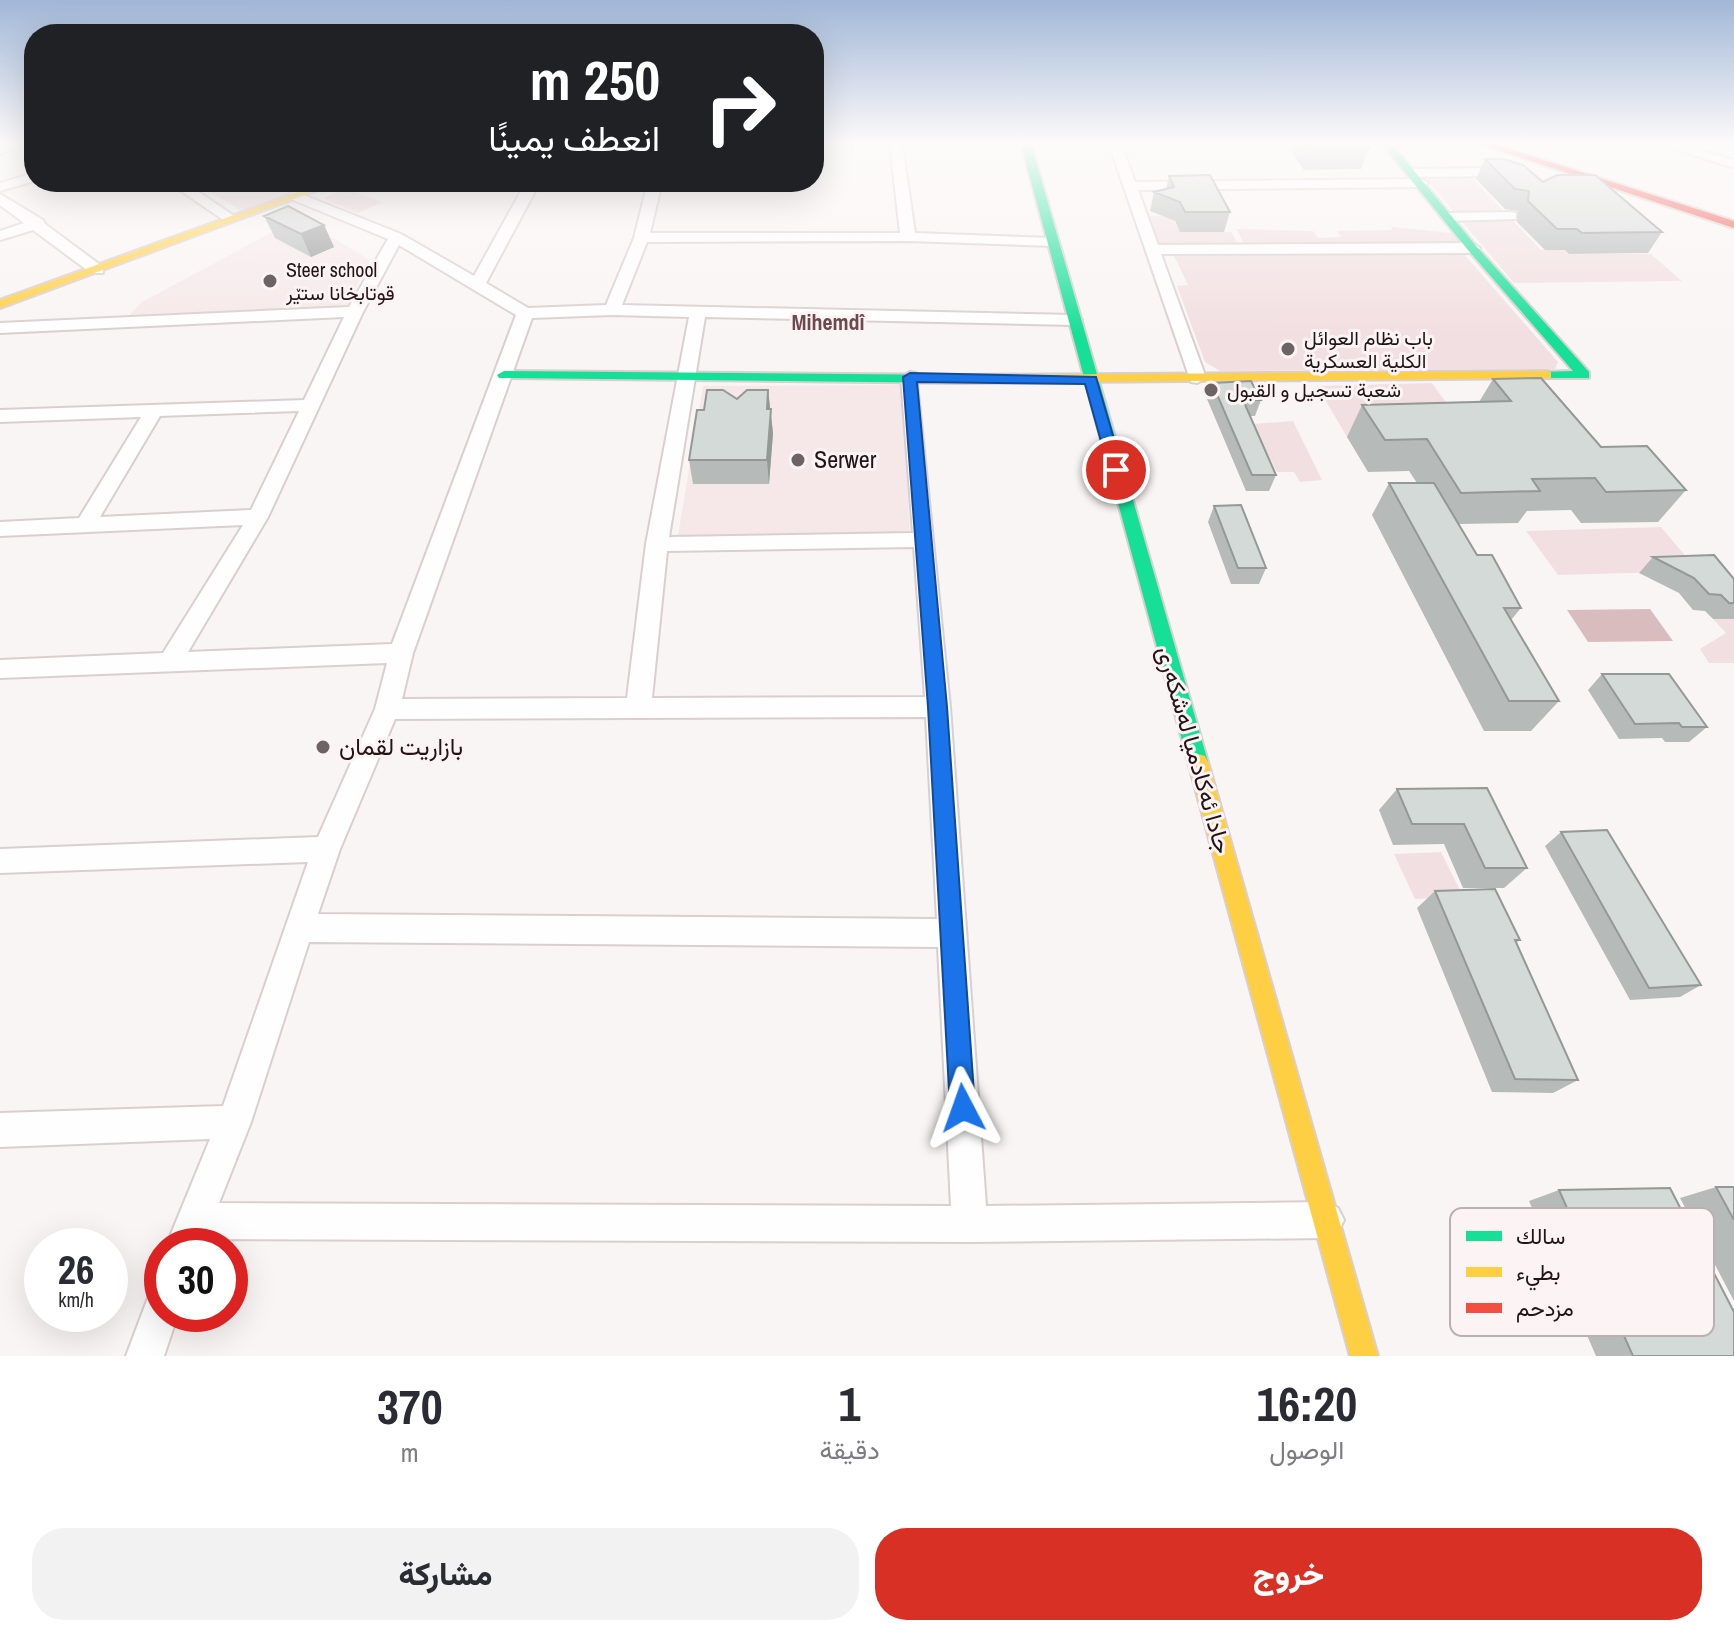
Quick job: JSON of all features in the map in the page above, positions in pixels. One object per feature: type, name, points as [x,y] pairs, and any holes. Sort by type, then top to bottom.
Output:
[{"type":"street","points":[[14,207],[97,270]]},
{"type":"street","points":[[214,207],[230,218]]},
{"type":"street","points":[[0,304],[262,207]]},
{"type":"street","points":[[324,207],[396,237],[525,313],[698,311],[1074,320]]},
{"type":"street","points":[[477,285],[519,207]]},
{"type":"street","points":[[612,310],[641,238],[649,207]]},
{"type":"street","points":[[904,207],[908,237]]},
{"type":"street","name":"جادا ئه‌كادميا له‌شكه‌رى","points":[[1043,207],[1364,1356]]},
{"type":"street","points":[[1139,207],[1197,378]]},
{"type":"street","points":[[504,375],[1091,380],[1584,375],[1472,248],[1440,207]]},
{"type":"street","points":[[1685,207],[1734,225]]},
{"type":"street","points":[[1707,207],[1734,216]]},
{"type":"street","points":[[1448,217],[1511,216]]},
{"type":"street","points":[[0,236],[38,223]]},
{"type":"street","points":[[171,661],[258,517],[355,312],[396,237]]},
{"type":"street","points":[[641,238],[908,237],[1052,242]]},
{"type":"street","points":[[1152,250],[1472,248]]},
{"type":"street","points":[[638,710],[657,544],[698,311]]},
{"type":"street","points":[[0,328],[355,312]]},
{"type":"street","points":[[190,1228],[234,1122],[326,849],[387,709],[401,653],[525,313]]},
{"type":"street","points":[[739,400],[744,376]]},
{"type":"street","points":[[910,377],[938,707],[970,1224]]},
{"type":"street","points":[[0,416],[313,405]]},
{"type":"street","points":[[85,525],[154,410]]},
{"type":"street","points":[[0,529],[258,517]]},
{"type":"street","points":[[657,544],[924,540]]},
{"type":"street","points":[[0,669],[401,653]]},
{"type":"street","points":[[387,709],[938,707]]},
{"type":"street","points":[[0,861],[326,849]]},
{"type":"street","points":[[298,928],[952,933]]},
{"type":"street","points":[[0,1130],[234,1122]]},
{"type":"street","points":[[248,1233],[1326,1220]]},
{"type":"street","points":[[145,1356],[154,1332]]},
{"type":"shaded area","points":[[236,207],[261,207],[245,213]]},
{"type":"shaded area","points":[[345,207],[370,207],[358,213]]},
{"type":"shaded area","points":[[1450,207],[1500,207],[1541,250],[1565,250],[1569,254],[1651,254],[1682,281],[1514,283]]},
{"type":"shaded area","points":[[1149,216],[1168,218],[1180,232],[1231,232],[1239,245],[1160,245]]},
{"type":"shaded area","name":"Steer school قوتابخانا ستێر","points":[[299,218],[370,260],[346,308],[128,317],[142,302]]},
{"type":"shaded area","points":[[1391,227],[1452,233],[1461,244],[1245,245],[1236,229],[1313,231],[1318,238],[1341,237],[1337,231],[1392,230]]},
{"type":"shaded area","points":[[1463,253],[1558,362],[1555,369],[1220,371],[1205,362],[1177,286],[1188,285],[1174,256]]},
{"type":"shaded area","points":[[1432,383],[1466,430],[1462,434],[1347,437],[1317,386]]},
{"type":"shaded area","name":"Serwer","points":[[902,385],[910,534],[678,535],[703,386]]},
{"type":"shaded area","points":[[1293,421],[1322,480],[1300,482],[1294,472],[1277,472],[1253,424]]},
{"type":"shaded area","points":[[1661,527],[1698,571],[1558,575],[1526,531]]},
{"type":"shaded area","points":[[1650,609],[1673,641],[1588,642],[1567,610]]},
{"type":"shaded area","points":[[1713,619],[1734,619],[1734,663],[1709,663],[1700,649],[1726,633]]},
{"type":"shaded area","points":[[1441,852],[1463,896],[1415,899],[1394,854]]},
{"type":"building","points":[[290,207],[324,225],[301,234],[264,216]]},
{"type":"building","points":[[1183,207],[1227,207],[1230,212],[1185,212]]},
{"type":"building","points":[[1535,207],[1633,207],[1662,232],[1582,233],[1577,229],[1557,229]]},
{"type":"building","points":[[1541,378],[1601,447],[1647,446],[1686,490],[1606,492],[1595,478],[1532,479],[1540,491],[1461,493],[1427,439],[1385,440],[1362,405],[1511,401],[1493,379]]},
{"type":"building","points":[[1251,381],[1261,400],[1243,400],[1276,475],[1252,475],[1212,383]]},
{"type":"building","points":[[707,390],[723,390],[737,399],[747,390],[768,390],[767,409],[771,409],[767,460],[689,460],[697,410],[704,410]]},
{"type":"building","points":[[1389,483],[1434,483],[1477,555],[1492,555],[1521,608],[1504,608],[1559,701],[1509,701]]},
{"type":"building","points":[[1241,505],[1266,568],[1238,568],[1214,506]]},
{"type":"building","points":[[1714,555],[1734,579],[1734,603],[1729,603],[1721,595],[1709,594],[1694,578],[1653,557]]},
{"type":"building","points":[[1602,674],[1669,674],[1707,727],[1682,727],[1679,723],[1635,724]]},
{"type":"building","points":[[1487,788],[1527,868],[1485,868],[1464,824],[1412,824],[1397,789]]},
{"type":"building","points":[[1607,830],[1701,985],[1649,988],[1561,832]]},
{"type":"building","points":[[1495,889],[1520,940],[1515,940],[1578,1080],[1515,1079],[1435,891]]},
{"type":"building","points":[[1716,1187],[1734,1187],[1734,1220]]},
{"type":"building","points":[[1670,1188],[1680,1208],[1567,1208],[1559,1190]]},
{"type":"building","points":[[1714,1273],[1734,1312],[1734,1356],[1633,1356],[1624,1336],[1714,1336]]},
{"type":"traffic: fast","points":[[1044,207],[1198,762]]},
{"type":"traffic: fast","points":[[1439,207],[1584,375],[1546,375]]},
{"type":"traffic: fast","points":[[504,375],[962,379]]},
{"type":"traffic: slow","points":[[0,304],[266,207]]},
{"type":"traffic: slow","points":[[962,379],[1546,375]]},
{"type":"traffic: slow","points":[[1198,762],[1364,1356]]},
{"type":"traffic: jam","points":[[1680,207],[1734,225]]},
{"type":"place","name":"Steer school قوتابخانا ستێر","points":[[270,281]]},
{"type":"place","name":"باب نظام العوائل الكلية العسكرية","points":[[1288,349]]},
{"type":"place","name":"شعبة تسجيل و القبول","points":[[1211,390]]},
{"type":"place","name":"Serwer","points":[[798,460]]},
{"type":"place","name":"بازاريت لقمان","points":[[323,747]]},
{"type":"district","name":"Mihemdî","points":[[828,322]]},
{"type":"route","points":[[963,1108],[938,707],[910,377],[1091,380],[1116,470]]}]
